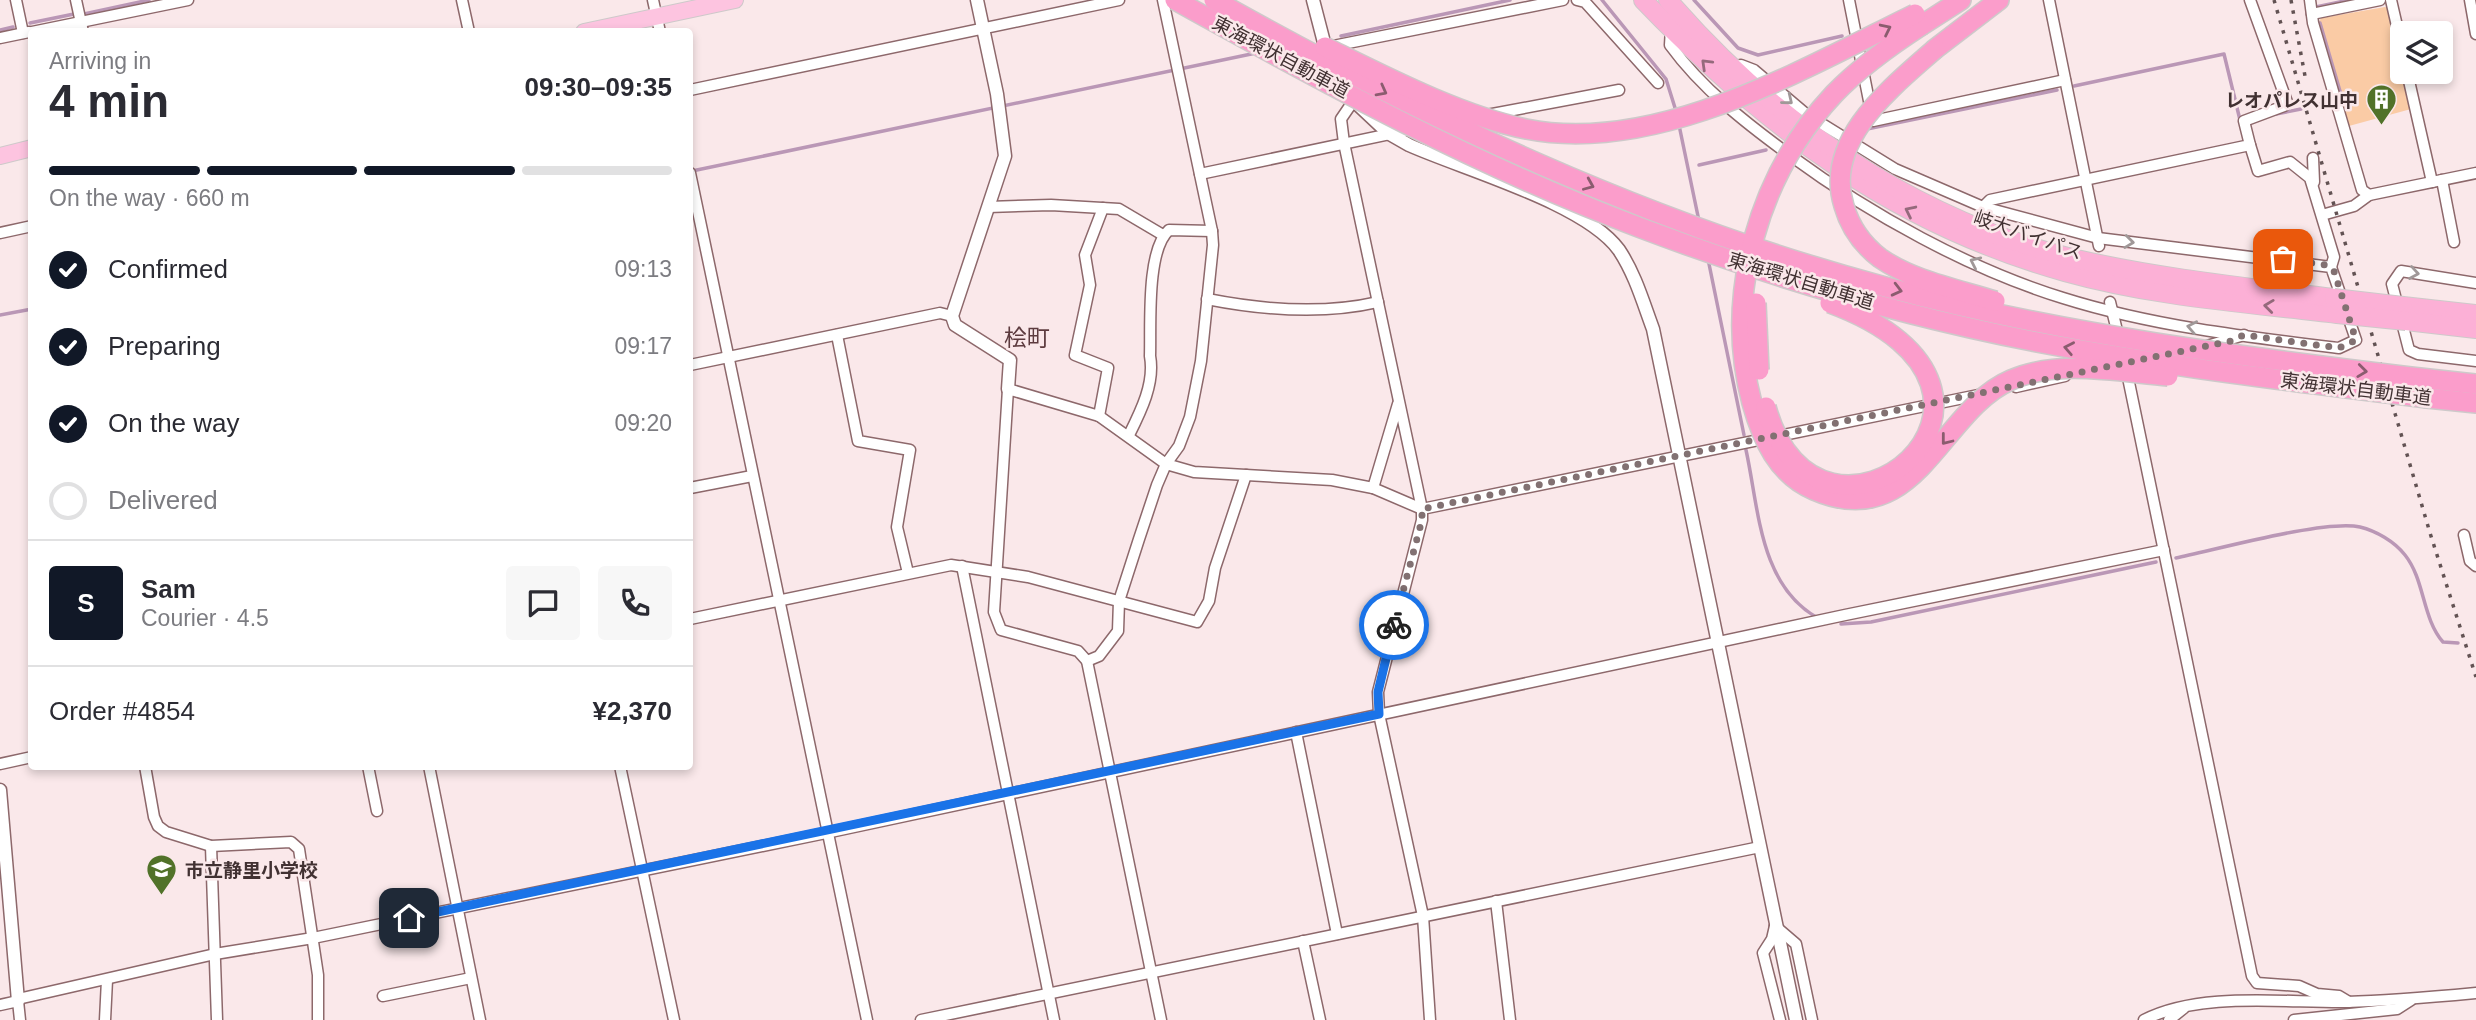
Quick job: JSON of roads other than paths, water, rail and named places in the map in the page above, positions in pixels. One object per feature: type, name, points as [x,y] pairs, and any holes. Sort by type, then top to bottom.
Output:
[{"type":"highway","name":"東海環状自動車道","points":[[1175,0],[1408,126],[1556,194],[1723,257],[1876,304],[1952,323],[2103,354],[2476,403]]},
{"type":"highway","name":"東海環状自動車道","points":[[1214,0],[1414,107],[1633,204],[1731,241],[1883,287],[2030,321],[2176,347],[2476,384]]},
{"type":"highway","points":[[1230,0],[1464,109],[1525,129],[1582,135],[1636,131],[1695,113],[1779,78],[1925,31],[1999,0]]},
{"type":"highway","name":"岐大バイパス","points":[[1643,0],[1724,82],[1839,171],[1888,201],[1976,242],[2066,272],[2127,286],[2405,314],[2476,329]]},
{"type":"highway","name":"岐大バイパス","points":[[1668,0],[1732,68],[1846,159],[1894,187],[1981,227],[2070,257],[2335,306]]},
{"type":"highway","points":[[1942,0],[1925,31],[1847,148],[1841,192],[1847,216],[1866,245],[1880,257],[1921,277],[1996,302],[2055,316],[2329,367]]},
{"type":"highway","points":[[1556,194],[1614,224],[1696,257],[1720,265],[1755,277],[1767,281],[1802,293],[1849,310],[1895,334],[1922,363],[1932,393],[1933,409],[1925,440],[1916,454],[1883,479],[1855,485],[1829,482],[1801,465],[1780,441],[1770,419],[1758,369],[1758,288],[1760,276],[1766,242],[1772,219],[1810,144],[1861,86],[1961,0]]},
{"type":"highway","points":[[1987,0],[1877,56],[1819,112],[1784,161],[1753,240],[1742,315],[1749,393],[1766,443],[1786,471],[1815,491],[1849,499],[1881,494],[1898,486],[1925,466],[1980,399],[2012,379],[2049,370],[2110,371],[2427,398]]},
{"type":"highway","name":"岐大バイパス","points":[[2405,314],[2476,314]]},
{"type":"main road","points":[[602,28],[735,0]]},
{"type":"main road","points":[[0,156],[28,149]]},
{"type":"street","points":[[16,0],[28,30]]},
{"type":"street","points":[[76,0],[82,27],[188,0]]},
{"type":"street","points":[[462,0],[468,28]]},
{"type":"street","points":[[977,0],[997,94],[1005,156],[952,316],[955,325],[1010,360],[994,612],[1001,630],[1078,651],[1087,661],[1161,1020]]},
{"type":"street","points":[[693,89],[1119,0]]},
{"type":"street","points":[[1087,661],[1099,656],[1118,631],[1119,601],[1166,464],[1179,446],[1192,406],[1201,361],[1212,231],[1163,0]]},
{"type":"street","points":[[1312,0],[1332,68],[1354,100],[1388,133],[1447,162],[1574,212],[1599,228],[1619,250],[1633,274],[1653,329],[1796,1020]]},
{"type":"street","points":[[1325,48],[1563,0]]},
{"type":"street","points":[[1577,0],[1585,2],[1658,83]]},
{"type":"street","points":[[1849,0],[1873,121],[2065,80]]},
{"type":"street","points":[[2049,0],[2098,242]]},
{"type":"street","points":[[1671,29],[1670,45],[1723,102],[1834,188],[2006,277],[2112,307],[2244,335],[2339,348],[2356,340],[2331,267],[2334,257],[2313,185],[2307,173],[2290,162],[2258,171],[2250,145],[2244,121],[2284,106],[2287,102],[2250,0]]},
{"type":"street","points":[[2310,0],[2362,190],[2369,195]]},
{"type":"street","points":[[2312,14],[2381,0]]},
{"type":"street","points":[[2391,0],[2396,21]]},
{"type":"street","points":[[2470,0],[2476,34]]},
{"type":"street","points":[[0,38],[28,32]]},
{"type":"street","points":[[1732,68],[1741,65],[1755,70],[1806,114],[1895,169],[1983,207],[2098,242],[2331,267]]},
{"type":"street","points":[[2410,84],[2454,242]]},
{"type":"street","points":[[1200,174],[1388,133],[1619,90]]},
{"type":"street","points":[[1354,100],[1341,119],[1344,143],[1422,509],[1422,520],[1378,692],[1379,714],[1423,916],[1430,1020]]},
{"type":"street","points":[[1983,207],[1990,200],[2250,145]]},
{"type":"street","points":[[2313,158],[2313,185]]},
{"type":"street","points":[[2322,215],[2354,206],[2369,195],[2476,173]]},
{"type":"street","points":[[693,191],[867,1020]]},
{"type":"street","points":[[988,207],[1119,209],[1163,235]]},
{"type":"street","points":[[1099,416],[1108,368],[1075,355],[1090,285],[1085,256],[1103,208]]},
{"type":"street","points":[[0,233],[28,227]]},
{"type":"street","points":[[1129,435],[1142,409],[1152,369],[1150,356],[1154,262],[1163,235],[1168,230],[1212,231]]},
{"type":"street","points":[[2476,283],[2401,271],[2392,284],[2409,350],[2418,354],[2476,361]]},
{"type":"street","points":[[1208,299],[1252,308],[1296,309],[1356,307],[1378,302]]},
{"type":"street","points":[[2112,307],[2252,976],[2257,983],[2298,986],[2317,994],[2339,996],[2348,1002]]},
{"type":"street","points":[[693,365],[940,313],[952,316]]},
{"type":"street","points":[[836,335],[858,441],[910,450],[897,527],[908,573]]},
{"type":"street","points":[[1008,389],[1099,416],[1166,464],[1194,472],[1332,480],[1373,488],[1422,509],[2125,364],[2231,341],[2244,335]]},
{"type":"street","points":[[1373,488],[1399,401]]},
{"type":"street","points":[[693,618],[951,565],[996,572],[1197,622],[1209,601],[1215,568],[1246,475]]},
{"type":"street","points":[[693,487],[752,476]]},
{"type":"street","points":[[2464,535],[2470,561],[2476,566]]},
{"type":"street","points":[[0,1004],[215,954],[313,938],[826,833],[2164,550]]},
{"type":"street","points":[[962,566],[1054,1020]]},
{"type":"street","points":[[1296,732],[1337,934]]},
{"type":"street","points":[[0,764],[28,758]]},
{"type":"street","points":[[146,770],[158,826],[211,846],[291,842],[299,849],[318,975],[318,1020]]},
{"type":"street","points":[[369,770],[377,811]]},
{"type":"street","points":[[430,770],[480,1020]]},
{"type":"street","points":[[621,770],[674,1020]]},
{"type":"street","points":[[0,790],[20,1020]]},
{"type":"street","points":[[211,846],[217,1020]]},
{"type":"street","points":[[921,1020],[1760,846]]},
{"type":"street","points":[[1496,901],[1510,1020]]},
{"type":"street","points":[[1775,926],[1763,953],[1780,1020]]},
{"type":"street","points":[[1775,926],[1796,944],[1812,1020]]},
{"type":"street","points":[[1303,941],[1320,1020]]},
{"type":"street","points":[[383,996],[471,978]]},
{"type":"street","points":[[106,1020],[107,980]]},
{"type":"street","points":[[2144,1020],[2184,1008],[2221,1002],[2411,1000],[2476,993]]},
{"type":"street","points":[[2294,1020],[2397,1009],[2411,1000]]},
{"type":"street","points":[[2169,1020],[2184,1008]]},
{"type":"waterway","points":[[84,14],[149,0]]},
{"type":"waterway","points":[[1341,36],[1510,0]]},
{"type":"waterway","points":[[1602,0],[1666,79],[1676,111]]},
{"type":"waterway","points":[[1694,0],[1738,48],[1758,55],[1842,36]]},
{"type":"waterway","points":[[2316,7],[2349,0]]},
{"type":"waterway","points":[[30,23],[74,14]]},
{"type":"waterway","points":[[2320,23],[2342,98]]},
{"type":"waterway","points":[[0,30],[13,27]]},
{"type":"waterway","points":[[693,171],[1256,53]]},
{"type":"waterway","points":[[2074,86],[2224,54],[2240,120]]},
{"type":"waterway","points":[[1867,129],[2057,90]]},
{"type":"waterway","points":[[2320,104],[2331,101]]},
{"type":"waterway","points":[[2276,114],[2301,109]]},
{"type":"waterway","points":[[1679,125],[1699,221]]},
{"type":"waterway","points":[[1699,165],[1766,150]]},
{"type":"waterway","points":[[1708,259],[1744,435]]},
{"type":"waterway","points":[[0,315],[28,310]]},
{"type":"waterway","points":[[1746,450],[1759,520],[1772,565],[1797,602],[1816,617]]},
{"type":"waterway","points":[[2176,558],[2297,531],[2322,527],[2360,527],[2378,534],[2401,550],[2412,565],[2436,632],[2443,642],[2458,643]]},
{"type":"waterway","points":[[1841,624],[1871,622],[2156,562]]},
{"type":"railway","points":[[2274,0],[2430,533],[2476,677]]},
{"type":"railway","points":[[2291,0],[2305,76]]},
{"type":"place","name":"レオパレス山中","points":[[2381,127]]},
{"type":"place","name":"市立静里小学校","points":[[162,897]]},
{"type":"district","name":"桧町","points":[[1027,338]]}]
